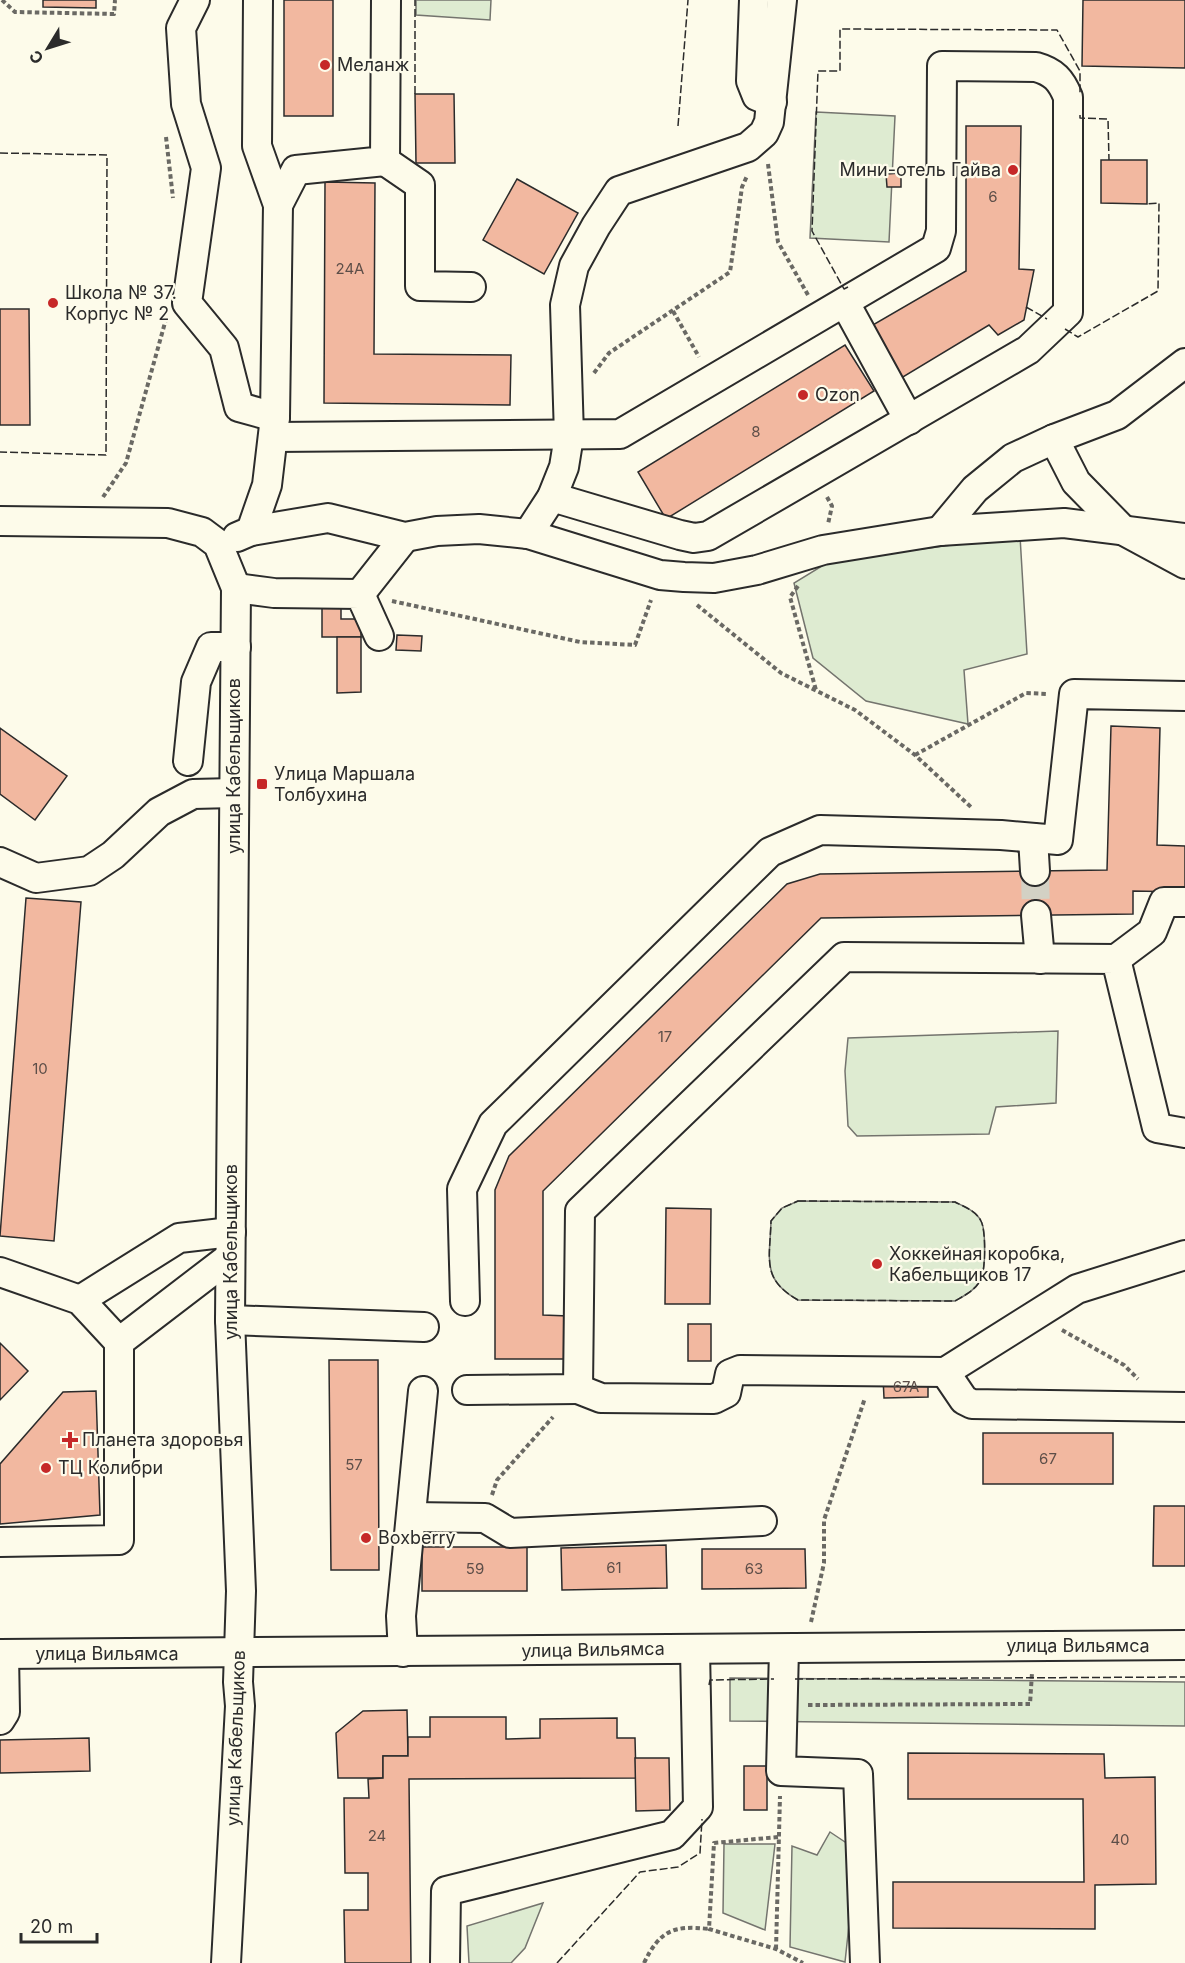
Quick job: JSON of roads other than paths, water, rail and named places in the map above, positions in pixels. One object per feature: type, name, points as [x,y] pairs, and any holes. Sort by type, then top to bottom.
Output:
[{"type":"street","points":[[195,0],[181,28],[186,104],[206,168],[187,303],[224,348],[239,407],[275,427],[569,436],[620,434],[929,253],[940,241],[942,66],[1036,67],[1049,71],[1061,81],[1068,97],[1068,312],[1028,350],[708,536],[694,538],[680,535],[552,496]]},
{"type":"street","points":[[251,531],[267,485],[275,427],[278,205],[257,146],[258,0]]},
{"type":"street","points":[[385,161],[386,0]]},
{"type":"street","points":[[754,0],[751,81],[757,96],[772,102]]},
{"type":"street","points":[[528,534],[552,496],[564,467],[569,436],[565,305],[572,276],[596,226],[619,191],[748,147],[764,133],[772,102],[782,0]]},
{"type":"street","points":[[278,205],[296,170],[385,161],[420,185],[420,286],[471,287]]},
{"type":"street","points":[[845,303],[909,420]]},
{"type":"street","points":[[940,531],[975,489],[1013,458],[1054,439],[1117,416],[1185,363]]},
{"type":"street","points":[[1054,439],[1076,482],[1124,531],[1185,564]]},
{"type":"street","points":[[0,521],[168,523],[202,532],[218,544],[251,531],[328,518],[405,537],[437,531],[479,530],[528,534],[660,575],[714,578],[757,570],[823,550],[940,531],[1064,523],[1185,538]]},
{"type":"street","points":[[360,594],[405,537]]},
{"type":"street","name":"улица Кабельщиков","points":[[218,544],[236,588],[230,1320],[241,1591],[240,1706],[226,1963]]},
{"type":"street","points":[[236,588],[274,593],[360,594]]},
{"type":"street","points":[[360,594],[379,636]]},
{"type":"street","points":[[169,807],[188,761],[196,682],[211,647],[236,647]]},
{"type":"street","points":[[465,1301],[462,1189],[493,1124],[770,852],[820,830],[1000,835],[1058,840],[1074,694],[1185,696]]},
{"type":"street","points":[[188,761],[209,744],[235,740]]},
{"type":"street","points":[[0,862],[36,878],[89,871],[113,855],[159,812],[193,794],[234,794]]},
{"type":"street","points":[[1033,838],[1035,871]]},
{"type":"street","points":[[578,1389],[580,1211],[844,957],[1116,960],[1152,932],[1164,902],[1185,902]]},
{"type":"street","points":[[1036,915],[1040,958]]},
{"type":"street","points":[[1116,960],[1157,1128],[1185,1134]]},
{"type":"street","points":[[80,1299],[179,1238],[231,1245]]},
{"type":"street","points":[[119,1342],[231,1245]]},
{"type":"street","points":[[466,1390],[578,1389],[601,1398],[714,1399],[726,1393],[730,1374],[740,1370],[945,1372],[1077,1289],[1185,1255]]},
{"type":"street","points":[[0,1272],[80,1299],[119,1342],[119,1540],[0,1542]]},
{"type":"street","points":[[230,1320],[424,1327]]},
{"type":"street","points":[[945,1372],[964,1401],[972,1404],[1176,1407]]},
{"type":"street","points":[[404,1652],[401,1616],[423,1391]]},
{"type":"street","points":[[411,1517],[485,1518],[510,1533],[762,1521]]},
{"type":"street","name":"улица Вильямса","points":[[2,1654],[1185,1645]]},
{"type":"street","points":[[445,1963],[446,1891],[672,1835],[698,1806],[695,1649]]},
{"type":"street","points":[[784,1649],[781,1771],[858,1774],[865,1963]]},
{"type":"street","points":[[0,1720],[5,1712],[2,1654]]},
{"type":"tunnel","points":[[1035,871],[1036,915]]},
{"type":"place","name":"Меланж","points":[[325,65]]},
{"type":"place","name":"Мини-отель Гайва","points":[[1013,170]]},
{"type":"place","name":"Школа № 37. Корпус № 2","points":[[53,303]]},
{"type":"place","name":"Ozon","points":[[803,395]]},
{"type":"place","name":"Улица Маршала Толбухина","points":[[262,784]]},
{"type":"place","name":"Хоккейная коробка, Кабельщиков 17","points":[[877,1264]]},
{"type":"place","name":"Планета здоровья","points":[[70,1440]]},
{"type":"place","name":"ТЦ Колибри","points":[[46,1468]]},
{"type":"place","name":"Boxberry","points":[[366,1538]]}]
